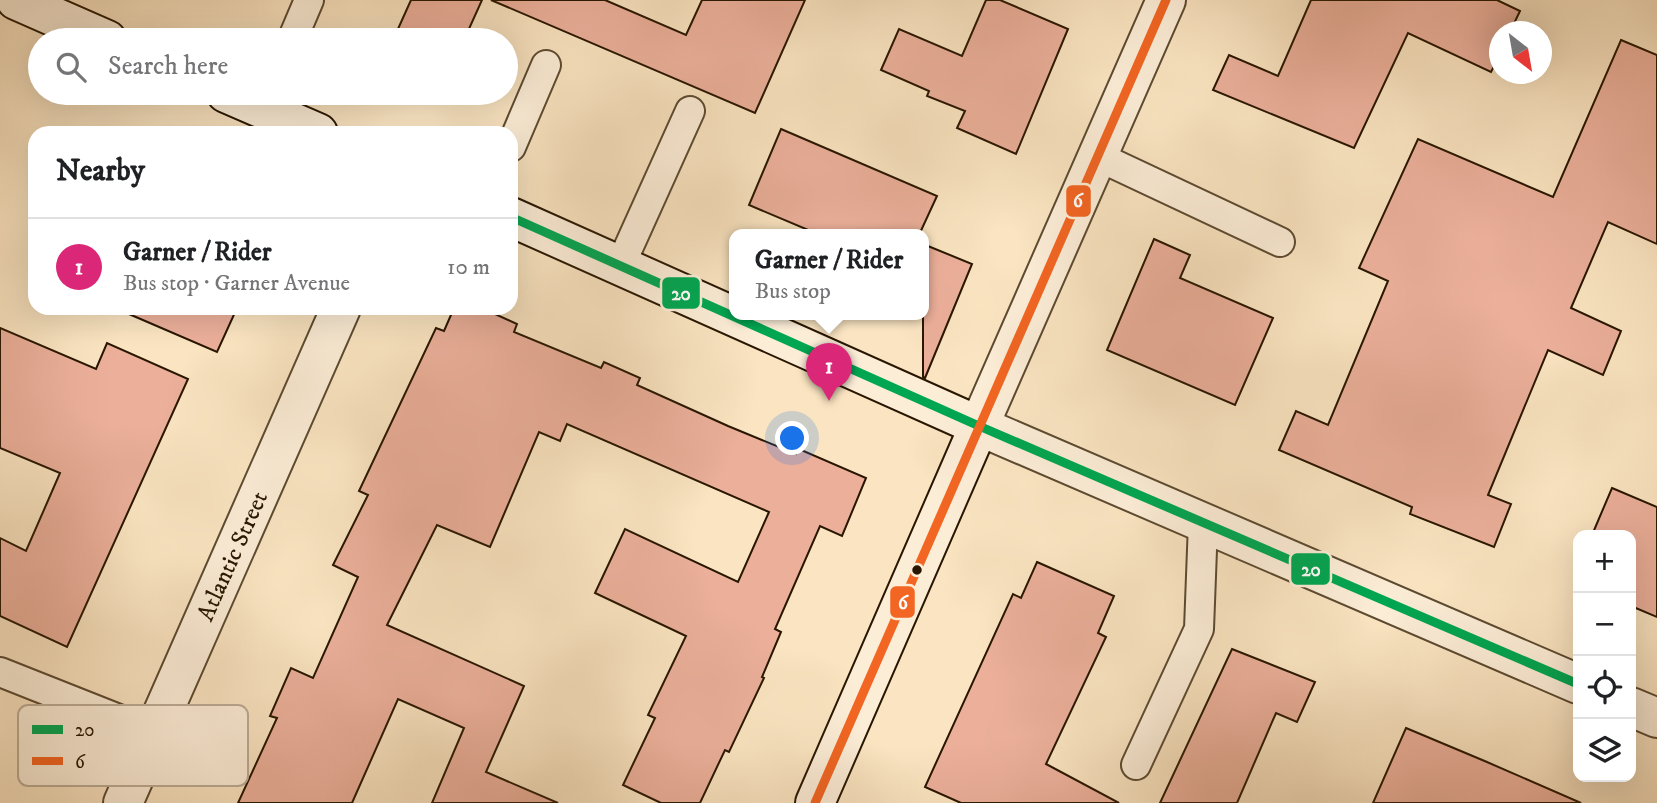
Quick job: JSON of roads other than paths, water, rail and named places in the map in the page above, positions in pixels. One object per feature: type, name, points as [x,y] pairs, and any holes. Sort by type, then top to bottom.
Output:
[{"type":"street","points":[[16,0],[75,12],[93,28]]},
{"type":"street","points":[[816,803],[1166,0]]},
{"type":"street","points":[[272,105],[306,126]]},
{"type":"street","points":[[518,221],[729,313]]},
{"type":"street","name":"Atlantic Street","points":[[166,705],[338,315]]},
{"type":"street","points":[[745,320],[979,426],[1573,682]]},
{"type":"street","points":[[1636,709],[1657,718]]},
{"type":"street","name":"Atlantic Street","points":[[123,803],[131,786]]},
{"type":"lane","points":[[297,28],[309,0]]},
{"type":"lane","points":[[518,131],[546,65]]},
{"type":"lane","points":[[621,264],[690,111]]},
{"type":"lane","points":[[1097,156],[1280,242]]},
{"type":"lane","points":[[1136,765],[1199,629],[1203,523]]},
{"type":"lane","points":[[0,671],[84,705]]},
{"type":"place","name":"Garner / Rider","points":[[829,401]]}]
